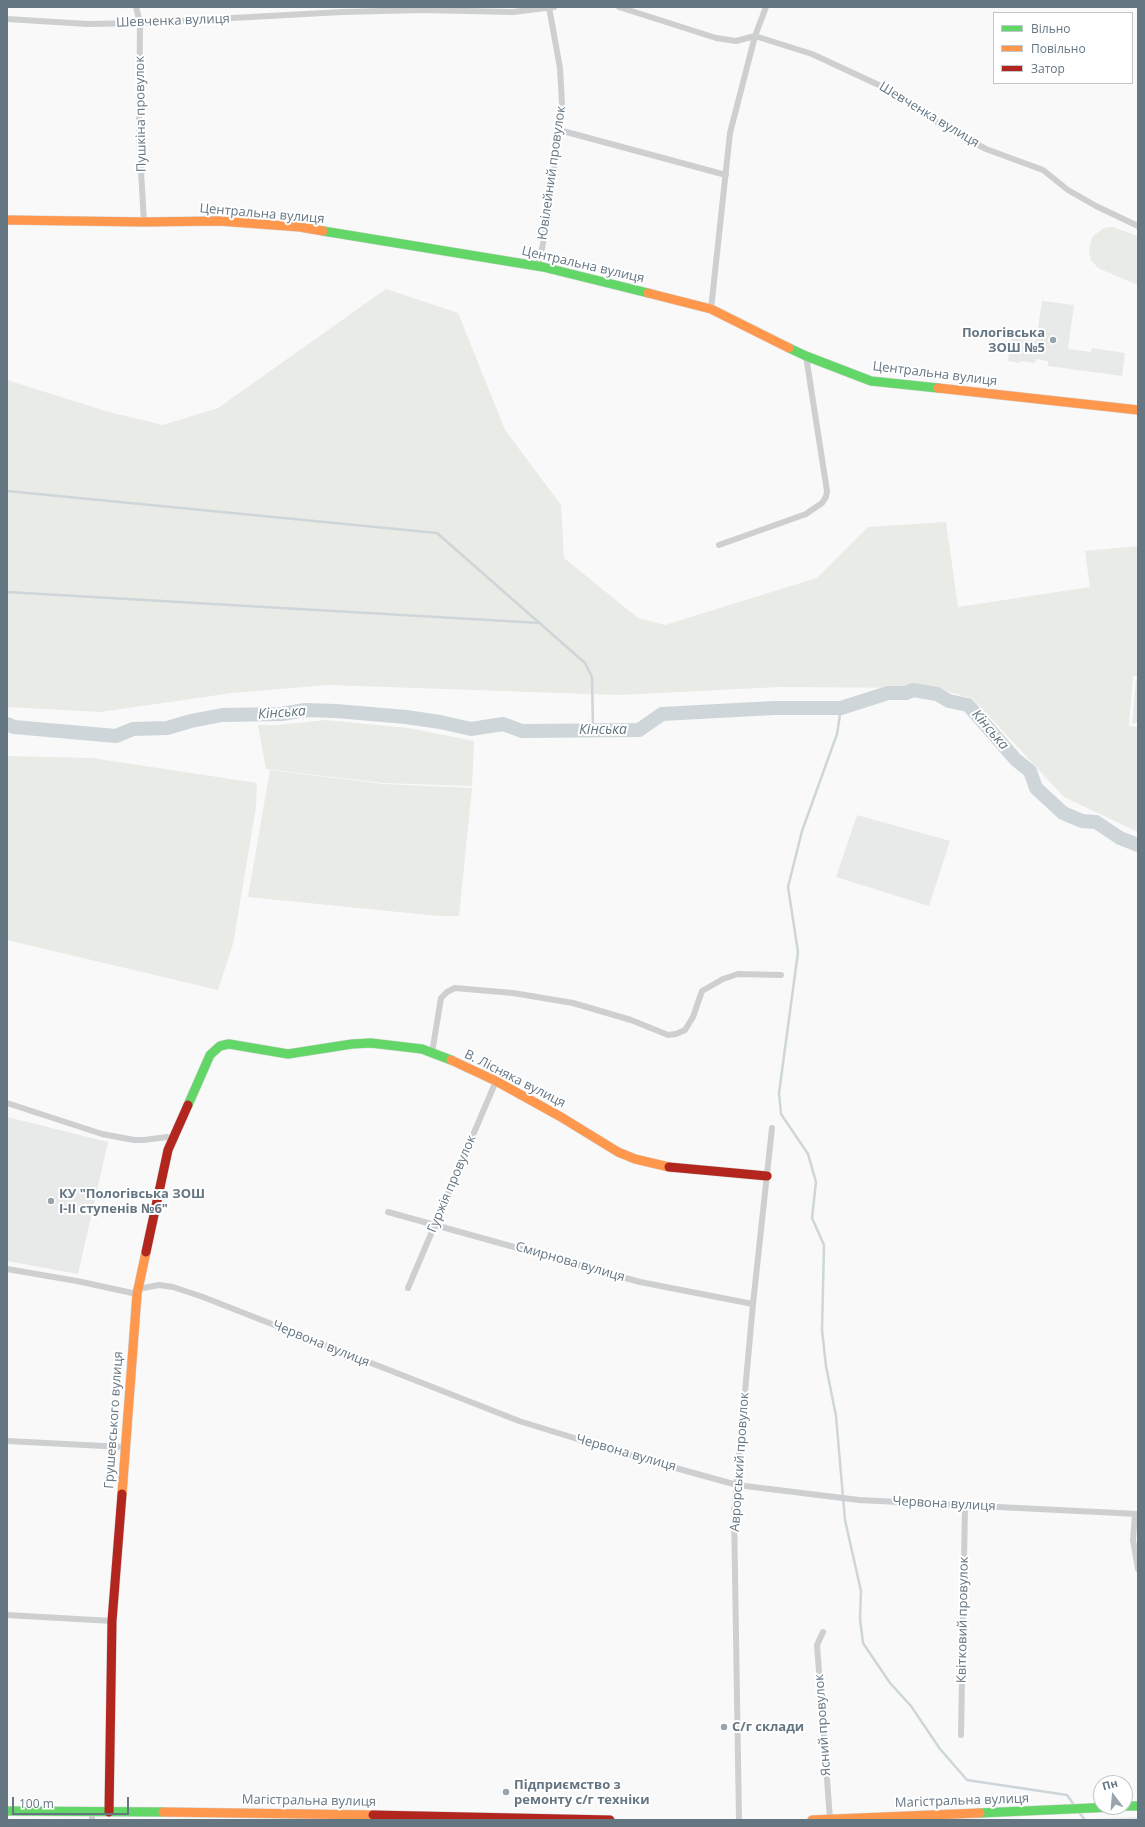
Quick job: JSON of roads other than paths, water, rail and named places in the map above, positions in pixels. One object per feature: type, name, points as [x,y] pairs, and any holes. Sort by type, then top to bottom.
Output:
[{"type":"street","name":"Пушкіна провулок","points":[[136,7],[140,23],[139,137],[144,222]]},
{"type":"street","name":"Шевченка вулиця","points":[[7,19],[88,24],[140,23],[342,12],[421,10],[513,12],[551,7]]},
{"type":"street","name":"Ювілейний провулок","points":[[538,267],[548,220],[562,104],[560,68],[551,7]]},
{"type":"street","points":[[619,7],[716,38],[736,41],[755,36]]},
{"type":"street","points":[[711,309],[730,133],[755,36],[766,7]]},
{"type":"street","name":"Шевченка вулиця","points":[[755,36],[812,54],[896,93],[944,127],[986,149],[1043,170],[1073,193],[1138,226]]},
{"type":"street","points":[[559,130],[726,175]]},
{"type":"street","name":"Центральна вулиця","points":[[7,220],[144,222],[219,221],[300,227],[538,267],[711,309],[806,356],[871,381],[1138,410]]},
{"type":"street","points":[[719,545],[806,514],[822,503],[826,497],[827,490],[806,356]]},
{"type":"street","points":[[432,1053],[441,998],[447,992],[455,988],[513,993],[573,1003],[631,1020],[668,1035],[676,1034],[685,1030],[693,1018],[702,991],[723,979],[738,974],[780,975]]},
{"type":"street","name":"В. Лісняка вулиця","points":[[220,1046],[230,1044],[288,1054],[352,1044],[371,1043],[393,1045],[432,1053],[496,1081],[561,1117],[618,1152],[634,1159],[669,1167],[767,1176]]},
{"type":"street","name":"Грушевського вулиця","points":[[109,1812],[112,1621],[124,1447],[137,1292],[171,1139],[210,1055],[220,1046]]},
{"type":"street","name":"Гуржія провулок","points":[[408,1288],[496,1081]]},
{"type":"street","points":[[7,1103],[102,1134],[134,1140],[167,1137],[171,1139]]},
{"type":"street","name":"Аврорський провулок","points":[[739,1820],[734,1512],[753,1304],[772,1128]]},
{"type":"street","name":"Смирнова вулиця","points":[[388,1212],[640,1282],[753,1304]]},
{"type":"street","name":"Червона вулиця","points":[[7,1269],[137,1292],[159,1286],[181,1289],[519,1421],[636,1457],[737,1485],[859,1500],[1136,1515]]},
{"type":"street","points":[[7,1441],[124,1447]]},
{"type":"street","name":"Квітковий провулок","points":[[961,1735],[966,1505]]},
{"type":"street","points":[[1136,1515],[1133,1540],[1138,1569]]},
{"type":"street","points":[[7,1615],[112,1621]]},
{"type":"street","name":"Ясний провулок","points":[[823,1632],[817,1646],[830,1819]]},
{"type":"street","name":"Магістральна вулиця","points":[[812,1820],[1093,1808]]},
{"type":"street","name":"Магістральна вулиця","points":[[7,1811],[92,1816],[109,1812],[204,1812],[610,1820]]},
{"type":"waterway","points":[[7,491],[437,533],[585,663],[592,677],[593,729]]},
{"type":"waterway","points":[[7,592],[540,623]]},
{"type":"waterway","name":"Кінська","points":[[7,724],[14,727],[116,736],[133,729],[167,728],[191,721],[222,715],[282,714],[305,710],[406,717],[440,722],[471,729],[503,724],[522,731],[639,730],[662,714],[774,708],[841,708],[888,693],[906,693],[913,690],[937,694],[949,701],[968,705],[1016,760],[1030,771],[1036,788],[1063,813],[1082,821],[1096,822],[1120,838],[1138,845]]},
{"type":"waterway","points":[[841,708],[837,734],[802,831],[788,887],[798,952],[779,1093],[781,1114],[808,1154],[816,1182],[812,1218],[824,1245],[822,1330],[826,1366],[836,1416],[845,1520],[861,1591],[860,1619],[863,1643],[890,1683],[911,1706],[940,1749],[967,1780],[1067,1795],[1074,1805]]},
{"type":"waterway","points":[[1078,1811],[1085,1820]]},
{"type":"place","name":"Пологівська ЗОШ №5","points":[[1053,340]]},
{"type":"place","name":"КУ \"Пологівська ЗОШ І-ІІ ступенів №6\"","points":[[51,1201]]},
{"type":"place","name":"С/г склади","points":[[724,1727]]},
{"type":"place","name":"Підприємство з ремонту с/г техніки","points":[[506,1792]]}]
